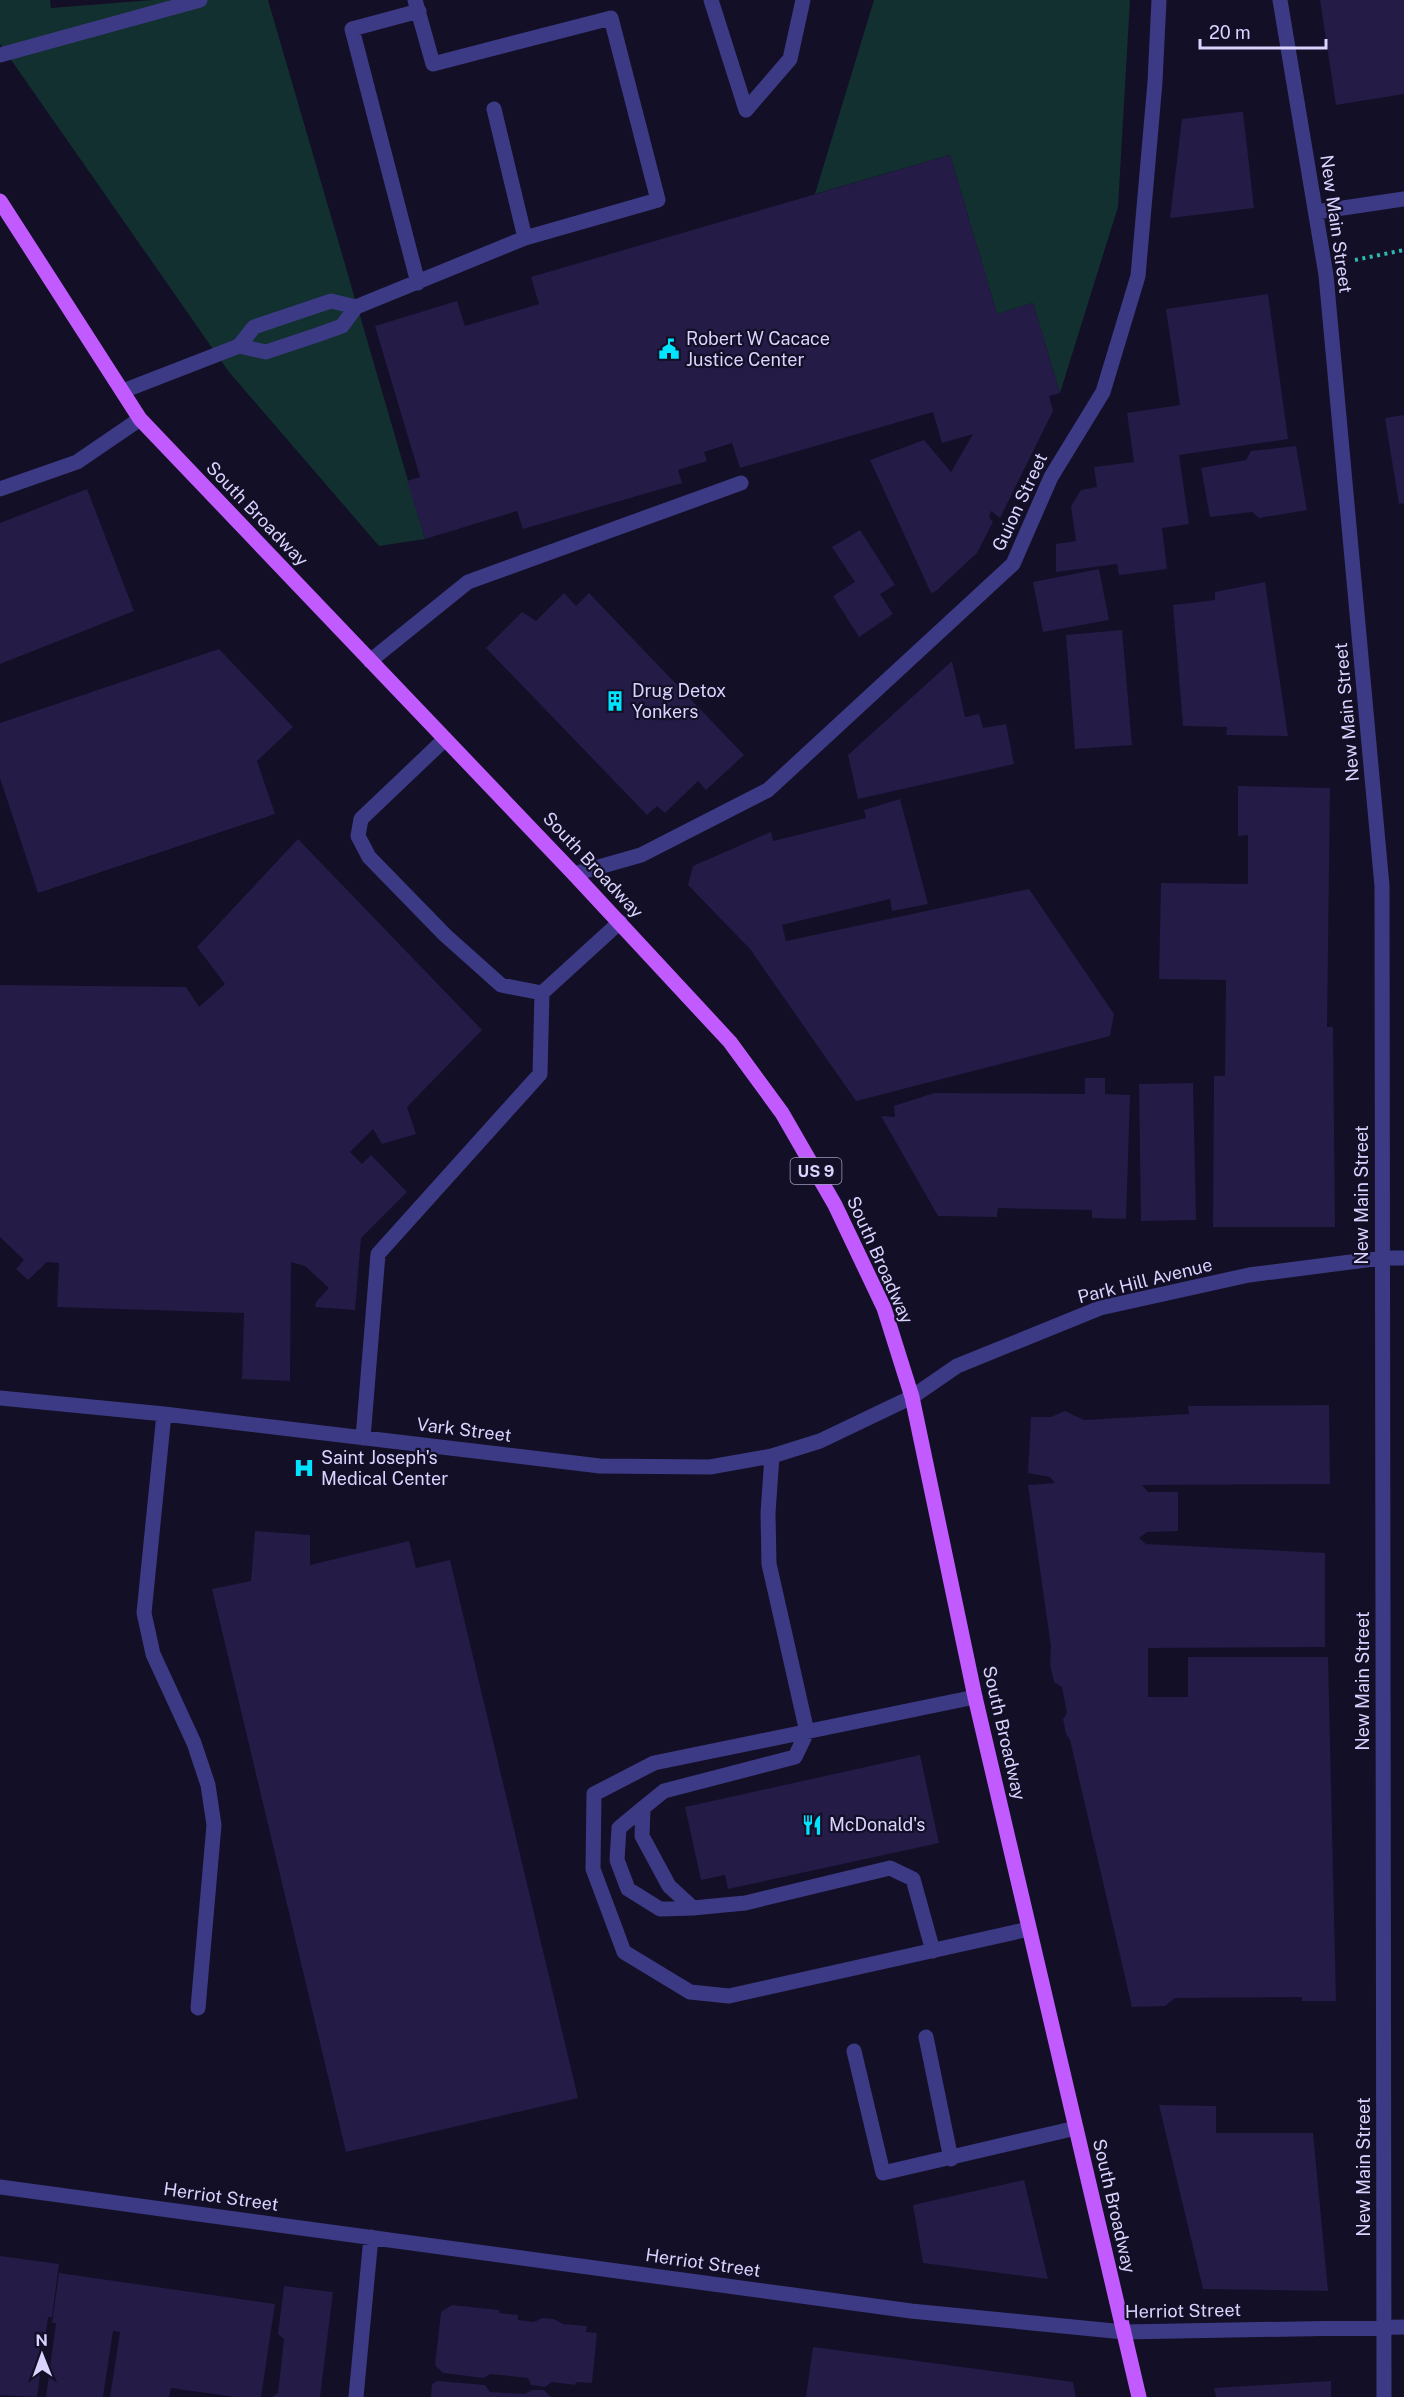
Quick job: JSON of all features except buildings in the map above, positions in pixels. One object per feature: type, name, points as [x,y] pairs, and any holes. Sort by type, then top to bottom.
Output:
[{"type":"main road","name":"South Broadway","points":[[0,201],[140,418],[620,922],[729,1042],[782,1113],[835,1205],[884,1308],[912,1396],[975,1697],[1139,2397]]},
{"type":"street","points":[[0,55],[200,0]]},
{"type":"street","points":[[711,0],[746,110],[790,59],[803,0]]},
{"type":"street","name":"Guion Street","points":[[574,874],[641,855],[768,790],[1013,564],[1050,477],[1103,392],[1138,276],[1155,82],[1158,0]]},
{"type":"street","name":"New Main Street","points":[[1280,0],[1326,275],[1382,886],[1384,2397]]},
{"type":"street","points":[[239,346],[266,352],[317,335],[342,326],[356,307],[418,283],[525,238],[658,200],[611,18],[433,64],[417,6],[352,29],[418,283]]},
{"type":"street","points":[[494,109],[525,238]]},
{"type":"street","points":[[1316,212],[1404,199]]},
{"type":"street","points":[[123,391],[239,346],[254,327],[331,301],[356,307]]},
{"type":"street","points":[[0,489],[77,462],[140,418]]},
{"type":"street","points":[[370,661],[468,582],[741,483]]},
{"type":"street","points":[[445,739],[361,819],[358,836],[369,857],[445,935],[501,985],[542,993]]},
{"type":"street","points":[[363,1438],[378,1254],[540,1074],[542,993],[620,922]]},
{"type":"street","name":"Park Hill Avenue","points":[[912,1396],[957,1366],[1100,1308],[1249,1275],[1382,1258],[1404,1258]]},
{"type":"street","name":"Vark Street","points":[[0,1398],[164,1414],[600,1466],[710,1467],[772,1456],[820,1441],[912,1396]]},
{"type":"street","points":[[164,1414],[144,1612],[153,1654],[194,1743],[210,1795],[214,1825],[198,2008]]},
{"type":"street","points":[[772,1456],[768,1513],[769,1564],[807,1732],[795,1757],[664,1791],[619,1828],[617,1860],[628,1889],[660,1909],[745,1903],[890,1868],[913,1878],[933,1951]]},
{"type":"street","points":[[975,1697],[654,1763],[594,1794],[593,1869],[624,1952],[690,1992],[729,1996],[1029,1929]]},
{"type":"street","points":[[643,1808],[642,1836],[669,1886],[693,1908]]},
{"type":"street","points":[[926,2037],[951,2159]]},
{"type":"street","points":[[854,2050],[883,2173],[951,2159],[1076,2128]]},
{"type":"street","name":"Herriot Street","points":[[0,2187],[911,2311],[1124,2332],[1404,2327]]},
{"type":"street","points":[[356,2397],[371,2237]]},
{"type":"path","points":[[1355,260],[1404,250]]},
{"type":"green space","points":[[0,0],[50,0],[51,8],[153,0],[268,0],[425,539],[379,546],[229,372],[0,44]]},
{"type":"green space","points":[[874,0],[1130,0],[1118,207],[1060,393],[1033,303],[997,314],[950,155],[815,194]]},
{"type":"place","name":"Robert W Cacace Justice Center","points":[[669,349]]},
{"type":"place","name":"Drug Detox Yonkers","points":[[615,701]]},
{"type":"place","name":"Saint Joseph's Medical Center","points":[[304,1468]]},
{"type":"place","name":"McDonald's","points":[[812,1825]]}]
